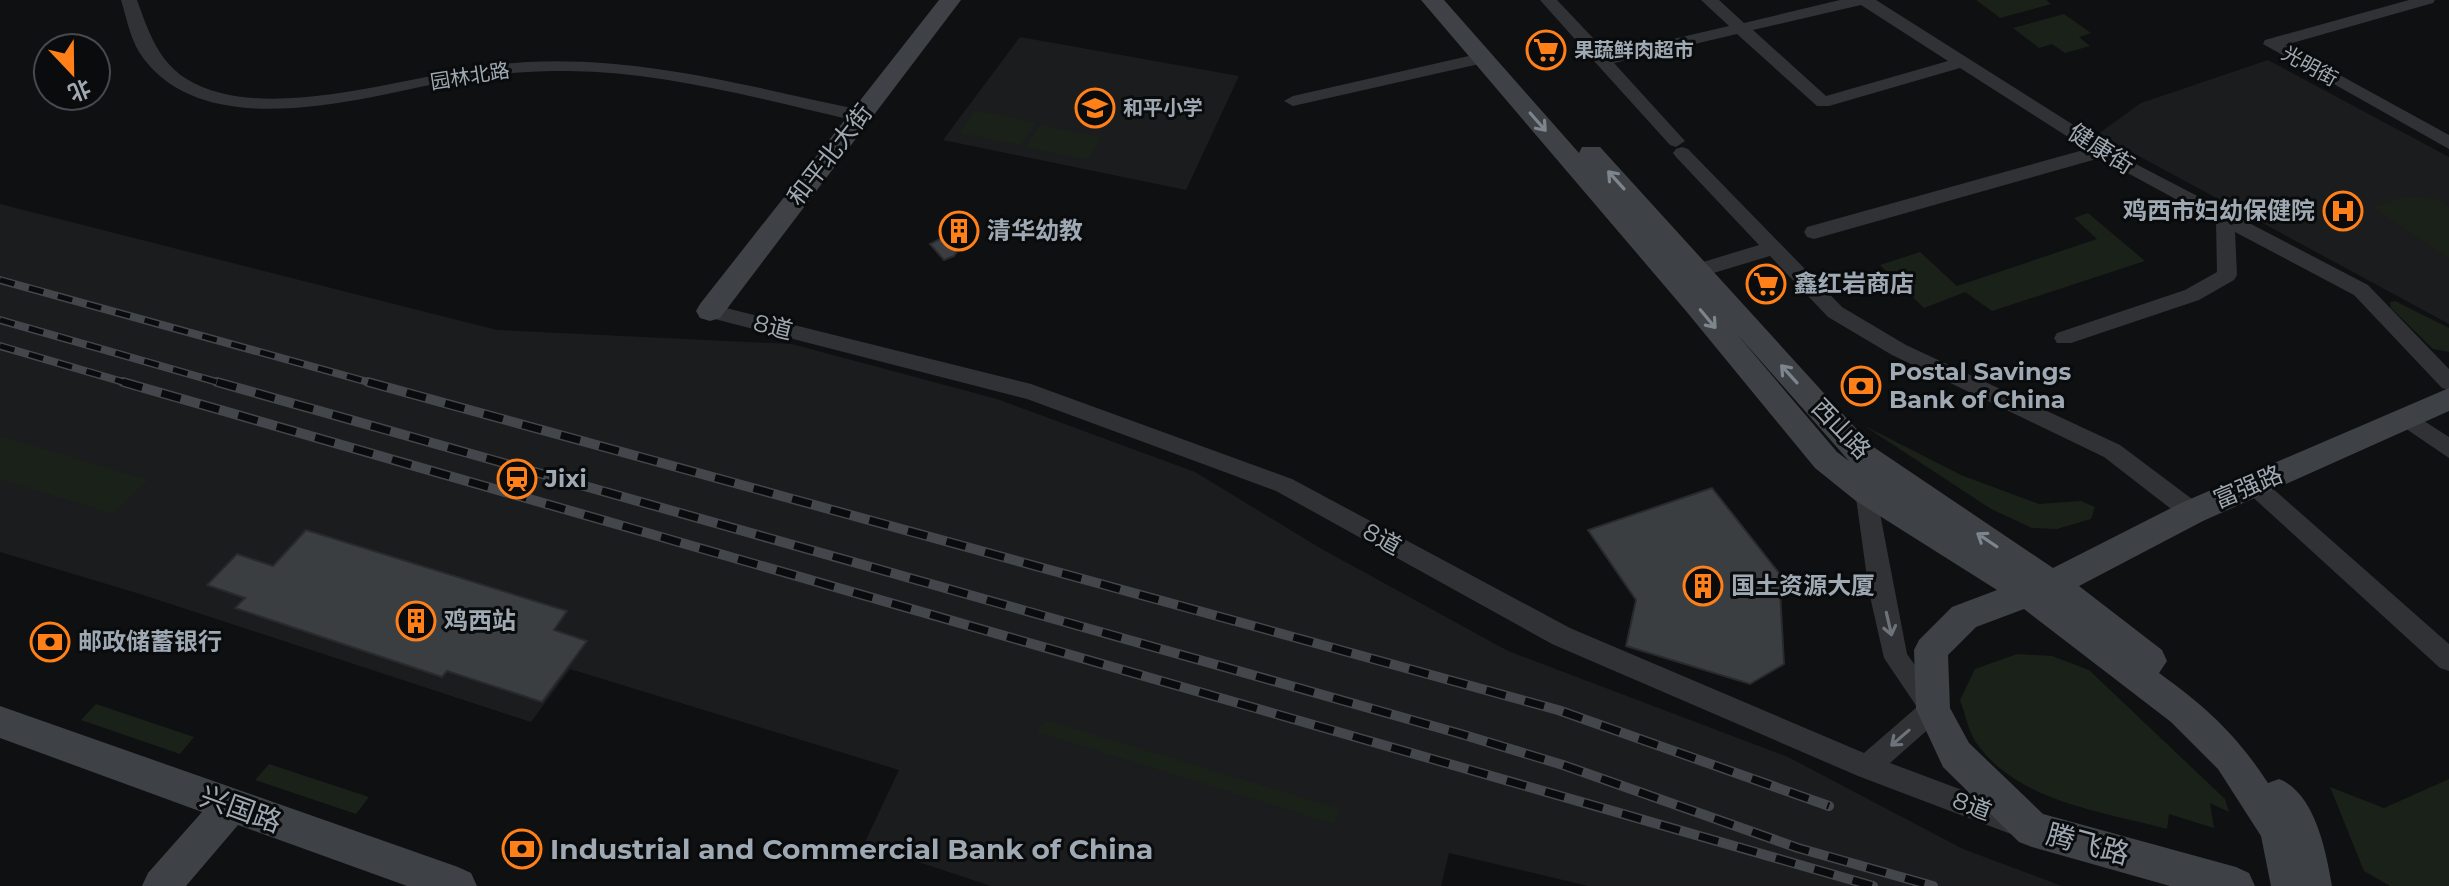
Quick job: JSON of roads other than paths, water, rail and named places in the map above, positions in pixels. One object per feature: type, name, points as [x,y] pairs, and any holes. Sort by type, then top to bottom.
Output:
[{"type":"main road","name":"和平北大街","points":[[710,311],[950,0]]},
{"type":"main road","name":"西山路","points":[[1432,0],[1696,304],[1826,460],[1867,492],[2040,588]]},
{"type":"main road","name":"西山路","points":[[1454,0],[1861,454],[2040,588],[2183,711],[2231,757],[2291,835]]},
{"type":"main road","name":"富强路","points":[[1933,709],[1931,650],[1964,617],[2040,588],[2192,512],[2449,399]]},
{"type":"main road","points":[[1933,709],[1956,755],[2032,829]]},
{"type":"main road","name":"兴国路","points":[[12,726],[458,886]]},
{"type":"main road","points":[[161,886],[241,809]]},
{"type":"main road","points":[[188,886],[241,809]]},
{"type":"main road","name":"腾飞路","points":[[2032,829],[2236,886]]},
{"type":"main road","points":[[2290,886],[2291,835]]},
{"type":"main road","points":[[2291,835],[2313,886]]},
{"type":"street","name":"园林北路","points":[[129,0],[140,40],[157,64],[188,88],[229,100],[293,104],[342,99],[460,74],[569,66],[661,75],[861,116]]},
{"type":"street","points":[[1548,0],[1587,42]]},
{"type":"street","points":[[1709,0],[1823,102],[1962,62]]},
{"type":"street","points":[[1863,0],[1602,61],[1835,312],[1899,350],[2112,451],[2192,512]]},
{"type":"street","name":"健康街","points":[[1863,0],[2102,151],[2361,290],[2449,382]]},
{"type":"street","name":"光明街","points":[[2427,0],[2271,44],[2449,143]]},
{"type":"street","points":[[1293,101],[1482,58]]},
{"type":"street","points":[[1814,232],[2102,151]]},
{"type":"street","points":[[2064,338],[2192,295],[2227,275],[2225,219]]},
{"type":"street","points":[[1697,271],[1773,248]]},
{"type":"street","name":"8道","points":[[710,311],[1031,392],[1284,485],[1561,636],[1867,767],[2032,829]]},
{"type":"street","points":[[2407,418],[2449,449]]},
{"type":"street","points":[[1861,454],[1881,592],[1896,658],[1933,709],[1867,767]]},
{"type":"street","points":[[2254,485],[2449,660]]},
{"type":"railway","points":[[0,280],[375,384]]},
{"type":"railway","points":[[0,320],[217,382]]},
{"type":"railway","points":[[0,346],[130,384]]},
{"type":"railway","points":[[123,382],[1873,886]]},
{"type":"railway","points":[[217,382],[1461,734],[1563,765],[1798,848],[1933,886]]},
{"type":"railway","points":[[217,382],[224,384]]},
{"type":"railway","points":[[368,382],[1558,710],[1829,806]]},
{"type":"place","name":"果蔬鲜肉超市","points":[[1546,50]]},
{"type":"place","name":"和平小学","points":[[1095,108]]},
{"type":"place","name":"鸡西市妇幼保健院","points":[[2343,211]]},
{"type":"place","name":"清华幼教","points":[[959,231]]},
{"type":"place","name":"鑫红岩商店","points":[[1766,284]]},
{"type":"place","name":"Postal Savings Bank of China","points":[[1861,386]]},
{"type":"place","name":"Jixi","points":[[517,479]]},
{"type":"place","name":"国土资源大厦","points":[[1703,586]]},
{"type":"place","name":"鸡西站","points":[[416,621]]},
{"type":"place","name":"邮政储蓄银行","points":[[50,642]]},
{"type":"place","name":"Industrial and Commercial Bank of China","points":[[522,849]]}]
